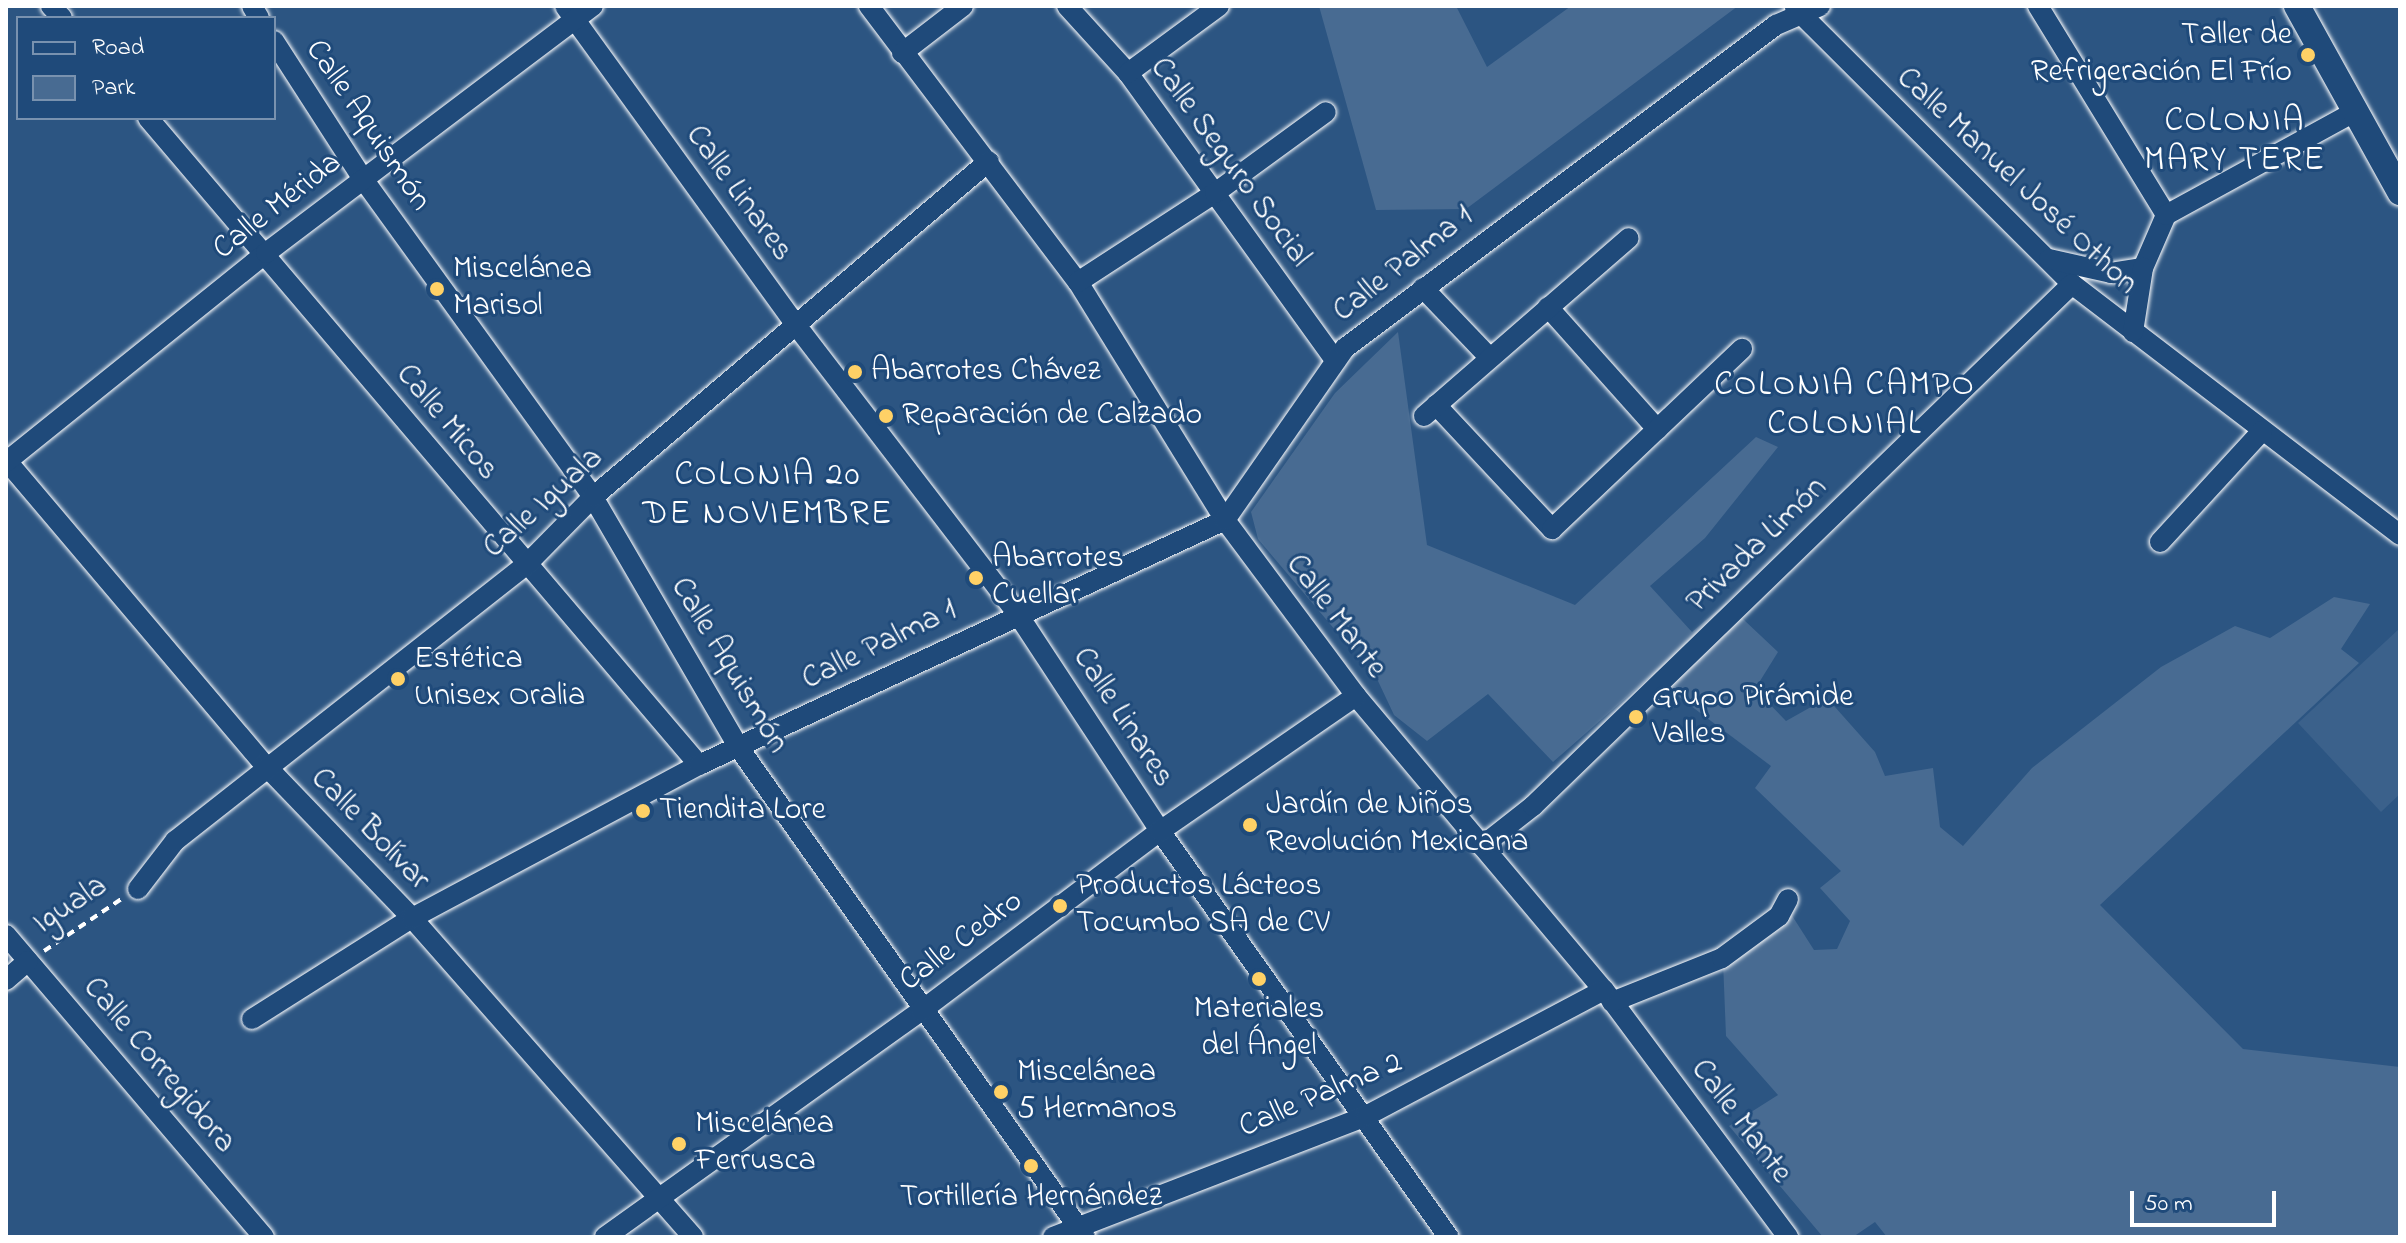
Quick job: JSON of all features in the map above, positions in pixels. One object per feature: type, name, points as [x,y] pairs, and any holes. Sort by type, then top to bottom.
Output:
[{"type":"main road","points":[[2301,8],[2354,112],[2400,192]]},
{"type":"street","name":"Calle Mérida","points":[[6,461],[570,13],[593,6]]},
{"type":"street","name":"Calle Mante","points":[[869,6],[1078,282],[1225,520],[1356,696],[1608,996],[1788,1237]]},
{"type":"street","points":[[902,53],[963,6]]},
{"type":"street","name":"Calle Seguro Social","points":[[1067,6],[1128,73],[1336,361]]},
{"type":"street","points":[[1128,73],[1219,6]]},
{"type":"street","points":[[2038,6],[2166,215]]},
{"type":"street","name":"Calle Manuel José Othon","points":[[1805,10],[2072,284],[2400,535]]},
{"type":"street","name":"Calle Palma 1","points":[[252,1019],[412,918],[699,765],[1017,613],[1225,520],[1345,348],[1776,25],[1805,10]]},
{"type":"street","name":"Calle Linares","points":[[570,13],[796,325],[1017,613],[1160,831],[1366,1116],[1448,1237]]},
{"type":"street","name":"Calle Aquismón","points":[[276,44],[363,179],[593,497],[739,748],[921,1011],[1080,1231]]},
{"type":"street","points":[[1078,282],[1215,193],[1326,112]]},
{"type":"street","points":[[2133,332],[2143,268],[2166,215],[2354,112]]},
{"type":"street","name":"Calle Micos","points":[[150,120],[699,765]]},
{"type":"street","name":"Calle Iguala","points":[[138,889],[175,841],[265,765],[526,565],[593,497],[989,161]]},
{"type":"street","points":[[1629,238],[1430,411],[1552,529],[1742,349]]},
{"type":"street","points":[[2045,258],[2111,273],[2143,268]]},
{"type":"street","name":"Privada Limón","points":[[1482,846],[1533,806],[2072,284]]},
{"type":"street","points":[[1423,288],[1489,357]]},
{"type":"street","points":[[1548,307],[1657,429]]},
{"type":"street","points":[[2160,542],[2262,431]]},
{"type":"street","name":"Calle Bolívar","points":[[6,461],[265,765],[412,918],[693,1237]]},
{"type":"street","name":"Calle Cedro","points":[[605,1237],[659,1195],[921,1011],[1160,831],[1356,696]]},
{"type":"street","name":"Calle Palma 2","points":[[1053,1237],[1080,1231],[1366,1116],[1608,996],[1722,958],[1779,916],[1788,899]]},
{"type":"street","name":"Calle Corregidora","points":[[6,935],[264,1237]]},
{"type":"street","points":[[6,980],[28,961]]},
{"type":"path","name":"Iguala","points":[[28,961],[138,889]]},
{"type":"shaded area","points":[[2400,628],[2400,794],[2381,812],[2298,723]]},
{"type":"green space","points":[[1319,6],[1456,6],[1487,67],[1571,6],[1738,6],[1466,209],[1376,210]]},
{"type":"green space","points":[[1398,332],[1427,545],[1575,605],[1756,437],[1778,447],[1705,538],[1650,586],[1692,632],[1726,603],[1778,652],[1755,689],[1786,721],[1827,698],[1875,752],[1885,776],[1933,768],[1940,827],[1963,846],[2032,768],[2161,667],[2235,626],[2270,638],[2334,597],[2370,604],[2341,649],[2359,663],[2100,905],[2243,1049],[2400,1067],[2400,1237],[1887,1237],[1875,1222],[1853,1237],[1823,1237],[1729,1126],[1778,1095],[1726,1036],[1723,961],[1791,914],[1814,950],[1837,949],[1850,921],[1820,888],[1841,871],[1755,788],[1771,766],[1651,676],[1553,762],[1488,694],[1427,741],[1394,715],[1370,664],[1373,650],[1336,631],[1258,539],[1251,512],[1335,393]]},
{"type":"place","name":"Taller de Refrigeración El Frío","points":[[2308,55]]},
{"type":"place","name":"Miscelánea Marisol","points":[[437,289]]},
{"type":"place","name":"Abarrotes Chávez","points":[[855,372]]},
{"type":"place","name":"Reparación de Calzado","points":[[886,416]]},
{"type":"place","name":"Abarrotes Cuellar","points":[[976,578]]},
{"type":"place","name":"Estética Unisex Oralia","points":[[398,679]]},
{"type":"place","name":"Grupo Pirámide Valles","points":[[1636,717]]},
{"type":"place","name":"Tiendita Lore","points":[[643,811]]},
{"type":"place","name":"Jardín de Niños Revolución Mexicana","points":[[1250,825]]},
{"type":"place","name":"Productos Lácteos Tocumbo SA de CV","points":[[1060,906]]},
{"type":"place","name":"Materiales del Ángel","points":[[1259,979]]},
{"type":"place","name":"Miscelánea 5 Hermanos","points":[[1001,1092]]},
{"type":"place","name":"Miscelánea Ferrusca","points":[[679,1144]]},
{"type":"place","name":"Tortillería Hernández","points":[[1031,1166]]},
{"type":"district","name":"COLONIA MARY TERE","points":[[2235,142]]},
{"type":"district","name":"COLONIA CAMPO COLONIAL","points":[[1845,406]]},
{"type":"district","name":"COLONIA 20 DE NOVIEMBRE","points":[[768,496]]}]
